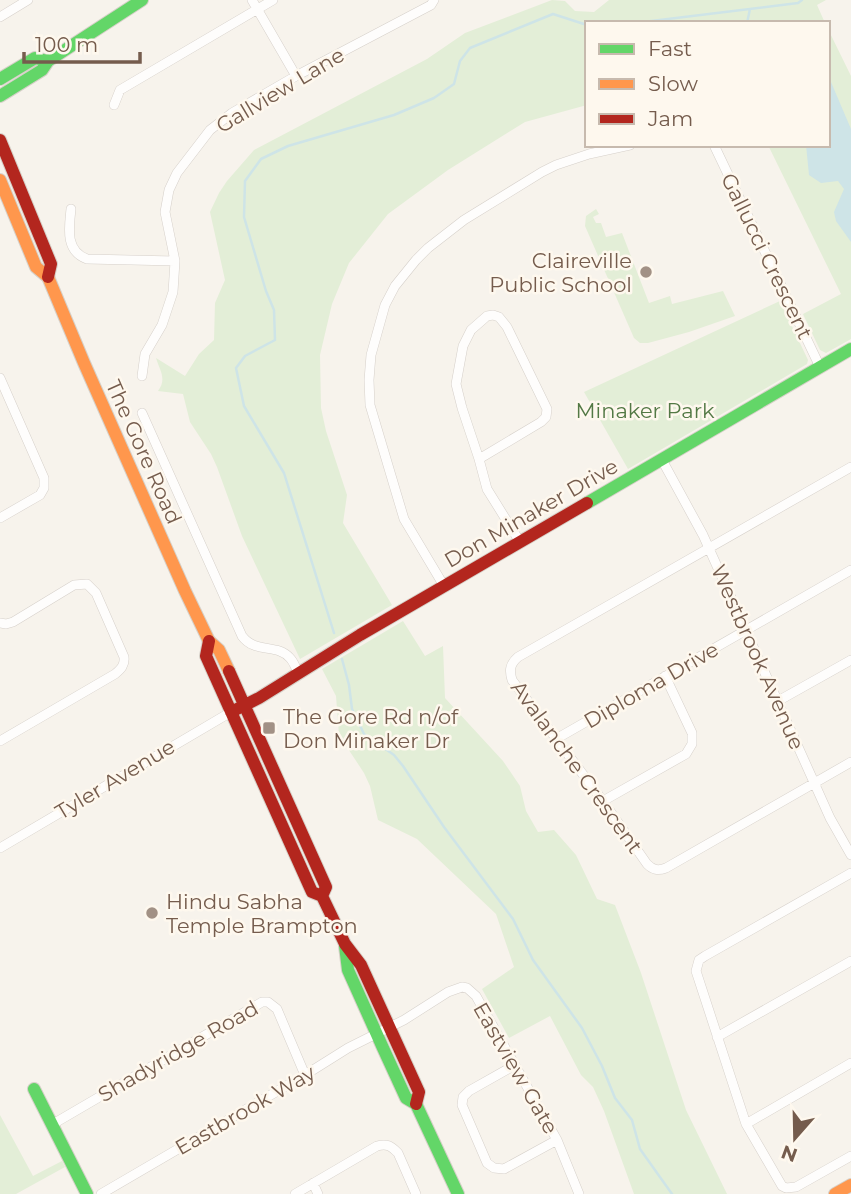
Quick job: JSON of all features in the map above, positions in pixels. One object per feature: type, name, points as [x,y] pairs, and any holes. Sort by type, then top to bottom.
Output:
[{"type":"main road","points":[[0,96],[42,70],[48,61],[142,0]]},
{"type":"main road","points":[[0,79],[35,58],[48,61]]},
{"type":"main road","name":"The Gore Road","points":[[0,140],[51,264],[48,277]]},
{"type":"main road","name":"The Gore Road","points":[[0,180],[36,267],[48,277],[94,387],[209,640],[219,650],[326,887],[322,896]]},
{"type":"main road","name":"Don Minaker Drive","points":[[231,712],[851,349]]},
{"type":"main road","name":"The Gore Road","points":[[209,640],[206,656],[312,892],[322,896],[345,944],[361,965],[419,1092],[416,1104]]},
{"type":"main road","name":"The Gore Road","points":[[345,944],[348,970],[376,1033],[406,1098],[416,1104],[458,1194]]},
{"type":"main road","points":[[34,1088],[88,1194]]},
{"type":"main road","points":[[835,1194],[851,1185]]},
{"type":"street","points":[[0,17],[28,0]]},
{"type":"street","points":[[252,0],[296,76]]},
{"type":"street","points":[[114,105],[120,90],[274,0]]},
{"type":"street","name":"Gallview Lane","points":[[142,376],[145,354],[162,325],[174,284],[175,261],[166,206],[169,190],[177,173],[215,125],[232,113],[431,5],[435,0]]},
{"type":"street","points":[[444,586],[404,519],[370,405],[371,355],[384,305],[416,260],[464,220],[549,169],[589,154],[621,147]]},
{"type":"street","name":"Gallucci Crescent","points":[[715,147],[820,367]]},
{"type":"street","points":[[71,209],[68,234],[79,256],[87,259],[175,261]]},
{"type":"street","points":[[479,459],[547,417],[547,410],[507,327],[499,317],[493,315],[486,316],[466,337],[456,384],[487,489],[520,542]]},
{"type":"street","points":[[0,378],[45,484],[40,495],[0,518]]},
{"type":"street","points":[[142,413],[242,636],[253,646],[282,652],[288,656],[299,674]]},
{"type":"street","name":"Westbrook Avenue","points":[[662,460],[709,548],[830,818],[851,855]]},
{"type":"street","points":[[709,548],[851,467]]},
{"type":"street","name":"Avalanche Crescent","points":[[709,548],[518,657],[513,662],[510,673],[512,680],[652,869],[666,868],[815,784]]},
{"type":"street","name":"Diploma Drive","points":[[556,739],[851,570]]},
{"type":"street","points":[[0,623],[13,622],[74,585],[87,584],[96,593],[124,657],[122,667],[115,674],[0,741]]},
{"type":"street","points":[[778,701],[851,660]]},
{"type":"street","points":[[603,801],[686,754],[692,744],[692,733],[665,676]]},
{"type":"street","name":"Tyler Avenue","points":[[0,848],[231,712]]},
{"type":"street","points":[[815,784],[851,762]]},
{"type":"street","points":[[851,873],[699,960],[696,965],[696,976],[746,1124],[779,1182],[786,1188],[796,1187],[851,1156]]},
{"type":"street","points":[[717,1037],[851,961]]},
{"type":"street","name":"Eastview Gate","points":[[389,1027],[448,992],[467,988],[476,996],[558,1140],[579,1194]]},
{"type":"street","name":"Shadyridge Road","points":[[53,1124],[262,1002],[268,1002],[276,1009],[305,1075]]},
{"type":"street","name":"Eastbrook Way","points":[[101,1194],[348,1048],[389,1027]]},
{"type":"street","points":[[746,1124],[851,1063]]},
{"type":"street","points":[[515,1065],[463,1097],[462,1105],[487,1163],[494,1168],[504,1169],[558,1140]]},
{"type":"street","points":[[295,1194],[377,1146],[387,1145],[398,1153],[416,1194]]},
{"type":"street","points":[[313,1184],[318,1194]]},
{"type":"green space","points":[[552,0],[565,1],[575,11],[594,12],[609,0],[826,0],[817,5],[824,21],[585,21],[585,106],[525,122],[448,170],[388,214],[349,263],[332,304],[320,355],[321,408],[347,495],[343,523],[392,605],[300,659],[242,536],[211,454],[190,422],[183,394],[158,391],[162,379],[156,358],[185,376],[199,354],[214,340],[215,303],[225,280],[210,212],[227,181],[254,150],[427,59],[465,33]]},
{"type":"green space","points":[[830,33],[851,76],[851,339],[826,353],[820,350],[803,314],[841,294],[769,147],[830,147]]},
{"type":"green space","points":[[596,209],[599,214],[593,217],[596,223],[601,223],[606,237],[622,233],[649,303],[670,296],[672,304],[723,291],[735,316],[689,332],[640,343],[634,338],[585,226],[586,216]]},
{"type":"green space","name":"Minaker Park","points":[[780,301],[808,360],[807,364],[628,469],[584,392]]},
{"type":"green space","points":[[403,621],[425,656],[443,646],[445,698],[503,761],[520,786],[526,811],[538,832],[554,830],[576,855],[597,899],[615,905],[641,973],[686,1110],[727,1194],[634,1194],[593,1087],[581,1075],[550,1016],[509,1038],[482,989],[514,967],[496,914],[417,839],[378,820],[370,786],[339,735],[336,696],[322,669]]},
{"type":"green space","points":[[0,1115],[33,1176],[62,1161],[65,1167],[16,1194],[0,1194]]},
{"type":"shaded area","points":[[830,80],[851,129],[851,242],[836,221],[834,212],[844,189],[838,181],[821,183],[809,175],[806,147],[830,147]]},
{"type":"waterway","points":[[651,21],[798,3],[802,0]]},
{"type":"waterway","points":[[747,21],[750,9]]},
{"type":"waterway","points":[[334,633],[284,473],[244,406],[236,368],[245,356],[275,340],[274,310],[244,217],[245,181],[261,159],[288,146],[394,115],[434,98],[454,84],[460,61],[470,48],[553,14],[585,24]]},
{"type":"waterway","points":[[342,659],[352,709],[364,734],[394,755],[403,766],[444,827],[513,919],[533,960],[582,1028],[615,1098],[632,1120],[640,1149],[672,1194]]},
{"type":"traffic: fast","points":[[0,96],[42,70],[48,61],[142,0]]},
{"type":"traffic: fast","points":[[0,79],[35,58],[48,61]]},
{"type":"traffic: fast","points":[[587,503],[851,349]]},
{"type":"traffic: fast","points":[[345,946],[348,970],[383,1048],[406,1098],[416,1104],[458,1194]]},
{"type":"traffic: fast","points":[[34,1089],[87,1194]]},
{"type":"traffic: slow","points":[[0,180],[36,267],[48,277],[185,591],[209,641],[219,650],[229,671]]},
{"type":"traffic: slow","points":[[835,1194],[851,1185]]},
{"type":"traffic: jam","points":[[0,140],[51,264],[48,277]]},
{"type":"traffic: jam","points":[[231,712],[259,698],[360,635],[587,503]]},
{"type":"traffic: jam","points":[[209,641],[206,656],[312,892],[322,896],[345,944],[361,965],[419,1092],[416,1104]]},
{"type":"traffic: jam","points":[[229,671],[326,887],[322,896]]},
{"type":"place","name":"Claireville Public School","points":[[646,272]]},
{"type":"place","name":"The Gore Rd n/of Don Minaker Dr","points":[[269,728]]},
{"type":"place","name":"Hindu Sabha Temple Brampton","points":[[152,913]]}]
